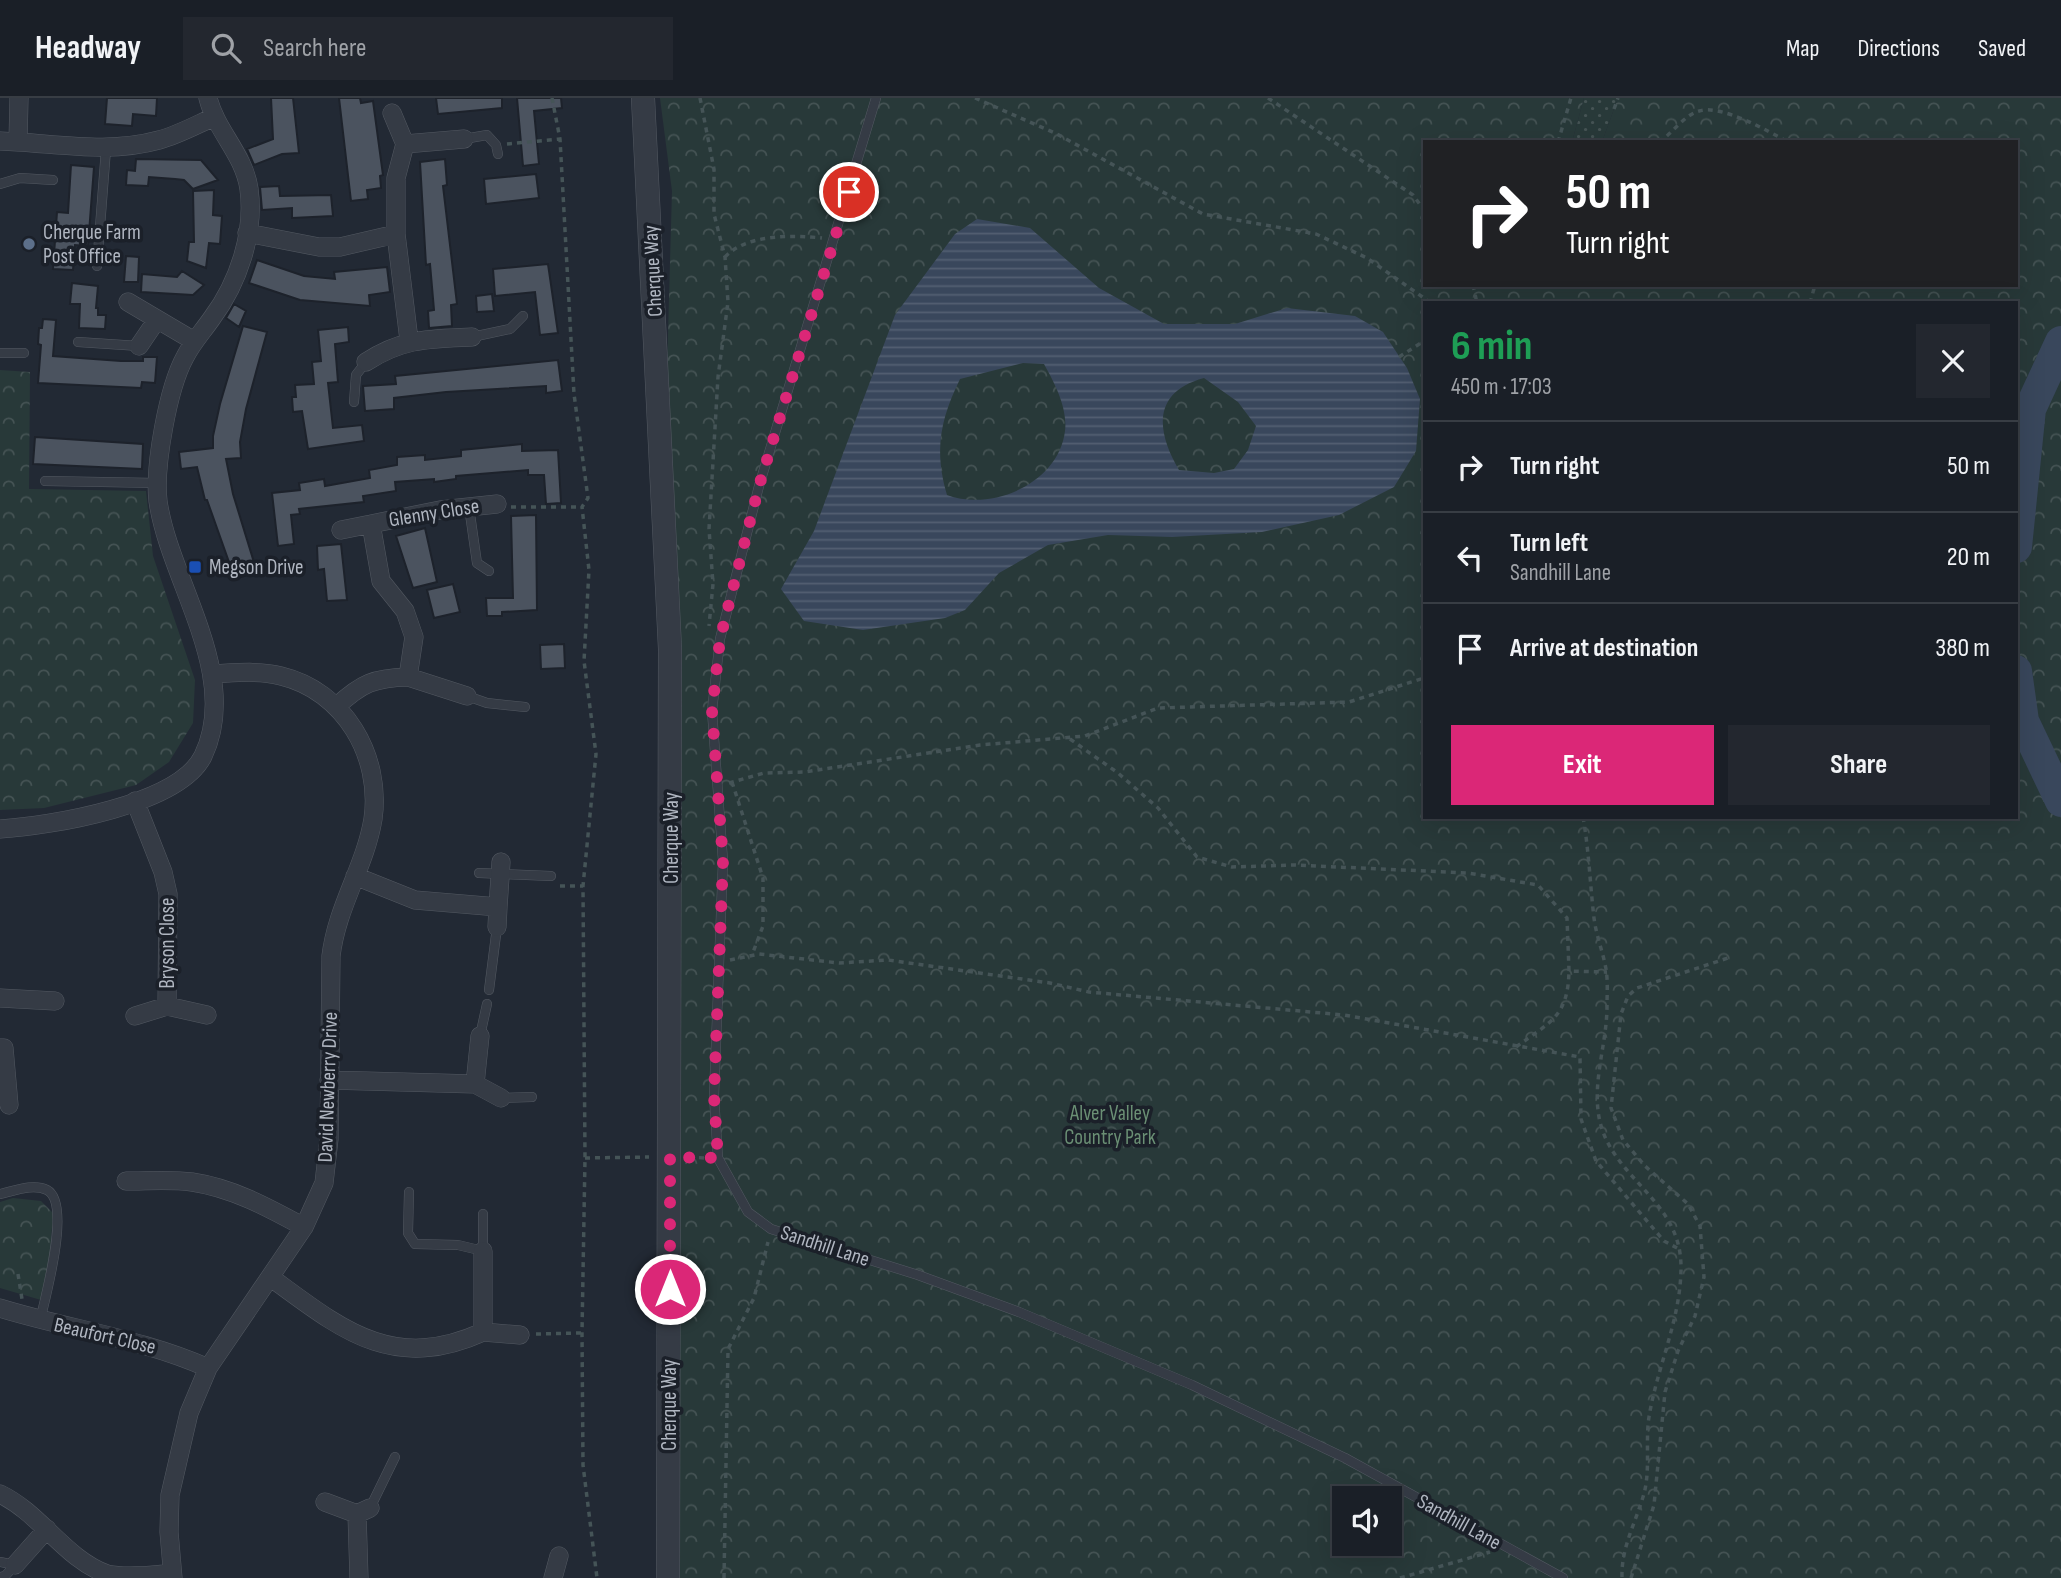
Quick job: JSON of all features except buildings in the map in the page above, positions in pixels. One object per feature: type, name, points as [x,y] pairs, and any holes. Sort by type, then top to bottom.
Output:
[{"type":"street","points":[[19,98],[9,141],[106,149],[162,139],[214,117]]},
{"type":"street","points":[[0,830],[57,824],[135,802],[174,784],[191,772],[202,758],[212,720],[212,674],[199,619],[170,547],[158,501],[158,482],[173,383],[194,341],[228,293],[242,259],[247,233],[249,188],[244,169],[214,117],[208,98]]},
{"type":"street","name":"Cherque Way","points":[[643,98],[670,649],[668,1578]]},
{"type":"street","points":[[392,113],[405,144],[396,178],[396,234],[409,340]]},
{"type":"street","points":[[405,144],[464,139]]},
{"type":"street","points":[[247,233],[319,247],[340,247],[396,234]]},
{"type":"street","points":[[128,302],[194,341]]},
{"type":"street","points":[[139,346],[156,320]]},
{"type":"street","points":[[366,362],[389,347],[409,340],[472,337]]},
{"type":"street","name":"Glenny Close","points":[[341,530],[497,504]]},
{"type":"street","name":"Glenny Close","points":[[371,524],[381,581],[405,611],[414,637],[408,677]]},
{"type":"street","name":"David Newberry Drive","points":[[173,1576],[170,1495],[189,1413],[208,1368],[304,1227],[315,1207],[326,1172],[330,1139],[329,1080],[334,929],[355,876],[372,820],[374,785],[364,746],[337,706],[299,681],[280,675],[257,672],[212,674]]},
{"type":"street","points":[[337,706],[359,686],[383,678],[408,677],[467,696]]},
{"type":"street","name":"Bryson Close","points":[[135,802],[163,872],[168,894],[167,1006]]},
{"type":"street","points":[[497,927],[500,868]]},
{"type":"street","points":[[355,876],[415,900],[498,907]]},
{"type":"street","points":[[0,998],[55,1001]]},
{"type":"street","name":"Bryson Close","points":[[135,1016],[167,1006],[207,1015]]},
{"type":"street","points":[[475,1084],[480,1036]]},
{"type":"street","points":[[0,1048],[4,1048],[9,1105]]},
{"type":"street","points":[[329,1080],[475,1084],[501,1098]]},
{"type":"street","points":[[126,1181],[191,1182],[221,1189],[263,1204],[304,1227]]},
{"type":"street","points":[[483,1251],[483,1332]]},
{"type":"street","points":[[270,1277],[336,1326],[378,1345],[428,1348],[458,1343],[483,1332],[520,1335]]},
{"type":"street","name":"Beaufort Close","points":[[0,1308],[40,1321],[173,1352],[208,1368]]},
{"type":"street","points":[[0,1494],[22,1504],[89,1565],[109,1575],[173,1576]]},
{"type":"street","points":[[325,1502],[364,1511],[359,1578]]},
{"type":"street","points":[[8,1563],[47,1529]]},
{"type":"street","points":[[553,1578],[559,1556]]},
{"type":"lane","name":"Sandhill Lane","points":[[876,98],[759,486],[720,639],[712,711],[723,861],[714,1096],[718,1158],[748,1212],[771,1229],[918,1275],[1007,1307],[1192,1385],[1345,1458],[1563,1578]]},
{"type":"lane","points":[[464,139],[487,135],[497,149]]},
{"type":"lane","points":[[97,266],[106,149]]},
{"type":"lane","points":[[0,184],[20,178],[53,180]]},
{"type":"lane","points":[[472,337],[510,329],[523,316]]},
{"type":"lane","points":[[78,342],[139,346]]},
{"type":"lane","points":[[0,353],[24,354]]},
{"type":"lane","points":[[354,402],[356,375],[366,362]]},
{"type":"lane","points":[[45,481],[158,482]]},
{"type":"lane","points":[[469,507],[477,562],[489,571]]},
{"type":"lane","points":[[467,696],[487,703],[525,707]]},
{"type":"lane","points":[[479,873],[500,868],[551,876]]},
{"type":"lane","points":[[489,990],[497,927]]},
{"type":"lane","points":[[480,1036],[487,1004]]},
{"type":"lane","points":[[501,1098],[532,1097]]},
{"type":"lane","points":[[0,1194],[31,1187],[46,1189],[52,1194],[57,1205],[57,1234],[40,1321]]},
{"type":"lane","points":[[409,1192],[408,1233],[415,1244],[458,1245],[483,1251],[484,1214]]},
{"type":"lane","points":[[364,1511],[396,1457]]},
{"type":"lane","points":[[0,1577],[5,1576],[8,1563]]},
{"type":"path","points":[[552,98],[560,139],[574,394],[588,498],[582,507],[589,570],[583,661],[596,754],[583,886],[585,1158],[582,1333],[583,1465],[597,1578]]},
{"type":"path","points":[[700,98],[714,169],[714,214],[725,257],[728,302],[718,377],[709,529],[713,584],[709,632]]},
{"type":"path","points":[[975,98],[1055,133],[1203,215],[1316,234],[1367,258],[1428,301]]},
{"type":"path","points":[[1268,98],[1413,195],[1423,208]]},
{"type":"path","points":[[1559,140],[1572,98]]},
{"type":"path","points":[[1614,109],[1618,98]]},
{"type":"path","points":[[1661,140],[1696,111],[1709,110],[1754,123],[1784,140]]},
{"type":"path","points":[[497,149],[560,139]]},
{"type":"path","points":[[725,257],[734,247],[754,241],[810,236],[835,239]]},
{"type":"path","points":[[1399,357],[1423,342]]},
{"type":"path","points":[[497,504],[520,509],[582,507]]},
{"type":"path","points":[[719,786],[764,773],[806,772],[980,745],[1085,736],[1158,708],[1349,702],[1423,678]]},
{"type":"path","points":[[1068,737],[1158,808],[1197,856],[1232,867],[1294,864],[1468,873],[1538,885],[1567,918],[1569,996],[1555,1019],[1516,1047]]},
{"type":"path","points":[[732,782],[763,878],[763,926],[752,955]]},
{"type":"path","points":[[1584,819],[1594,921],[1607,972],[1607,1014],[1597,1086],[1600,1124],[1612,1149],[1667,1214],[1677,1234],[1681,1266],[1676,1314],[1655,1384],[1648,1421],[1644,1494],[1629,1533],[1622,1578]]},
{"type":"path","points":[[718,963],[752,955],[839,963],[888,960],[1050,982],[1088,992],[1344,1015],[1580,1057],[1581,1119],[1596,1161],[1664,1241],[1679,1249]]},
{"type":"path","points":[[1631,1578],[1654,1505],[1665,1392],[1678,1351],[1695,1316],[1704,1277],[1700,1226],[1688,1204],[1644,1166],[1623,1140],[1611,1108],[1621,1014],[1628,996],[1637,988],[1728,958]]},
{"type":"path","points":[[1569,971],[1607,972]]},
{"type":"path","points":[[585,1158],[718,1158]]},
{"type":"path","points":[[724,1578],[728,1349],[754,1298],[771,1229]]},
{"type":"path","points":[[520,1335],[582,1333]]},
{"type":"path","points":[[1400,1578],[1506,1548]]},
{"type":"green space","name":"Alver Valley Country Park","points":[[660,98],[1584,98],[1573,140],[1423,140],[1423,287],[2018,287],[2018,140],[1603,140],[1618,98],[2061,98],[2061,1578],[668,1578],[664,479],[672,191]]},
{"type":"green space","points":[[1584,98],[1618,98],[1603,140],[1573,140]]},
{"type":"green space","points":[[0,370],[30,372],[29,489],[146,491],[153,556],[195,680],[193,723],[169,762],[136,785],[44,808],[0,810]]},
{"type":"green space","points":[[13,1198],[41,1201],[53,1213],[50,1255],[41,1300],[0,1288],[0,1202]]},
{"type":"water","points":[[977,219],[1030,228],[1099,288],[1164,324],[1235,324],[1287,308],[1355,316],[1383,332],[1407,368],[1420,399],[1416,451],[1394,487],[1339,515],[1262,532],[1172,537],[1108,535],[1048,545],[999,573],[965,610],[945,618],[863,630],[804,621],[781,589],[814,531],[895,315],[955,234]],"holes":[[[1023,363],[1044,364],[1056,387],[1065,422],[1060,449],[1037,479],[1021,489],[984,499],[947,495],[941,464],[941,436],[948,408],[960,379]],[[1204,378],[1238,402],[1256,426],[1248,450],[1234,469],[1214,473],[1179,470],[1166,441],[1163,415],[1167,403],[1187,384]]]},
{"type":"waterway","points":[[2018,527],[2030,409],[2061,342]]},
{"type":"waterway","points":[[2018,685],[2023,721],[2061,801]]},
{"type":"place","name":"Cherque Farm Post Office","points":[[29,244]]},
{"type":"place","name":"Megson Drive","points":[[195,567]]},
{"type":"route","points":[[670,1289],[670,1157],[718,1158],[714,1096],[723,861],[712,711],[720,639],[759,486],[849,192]]}]
